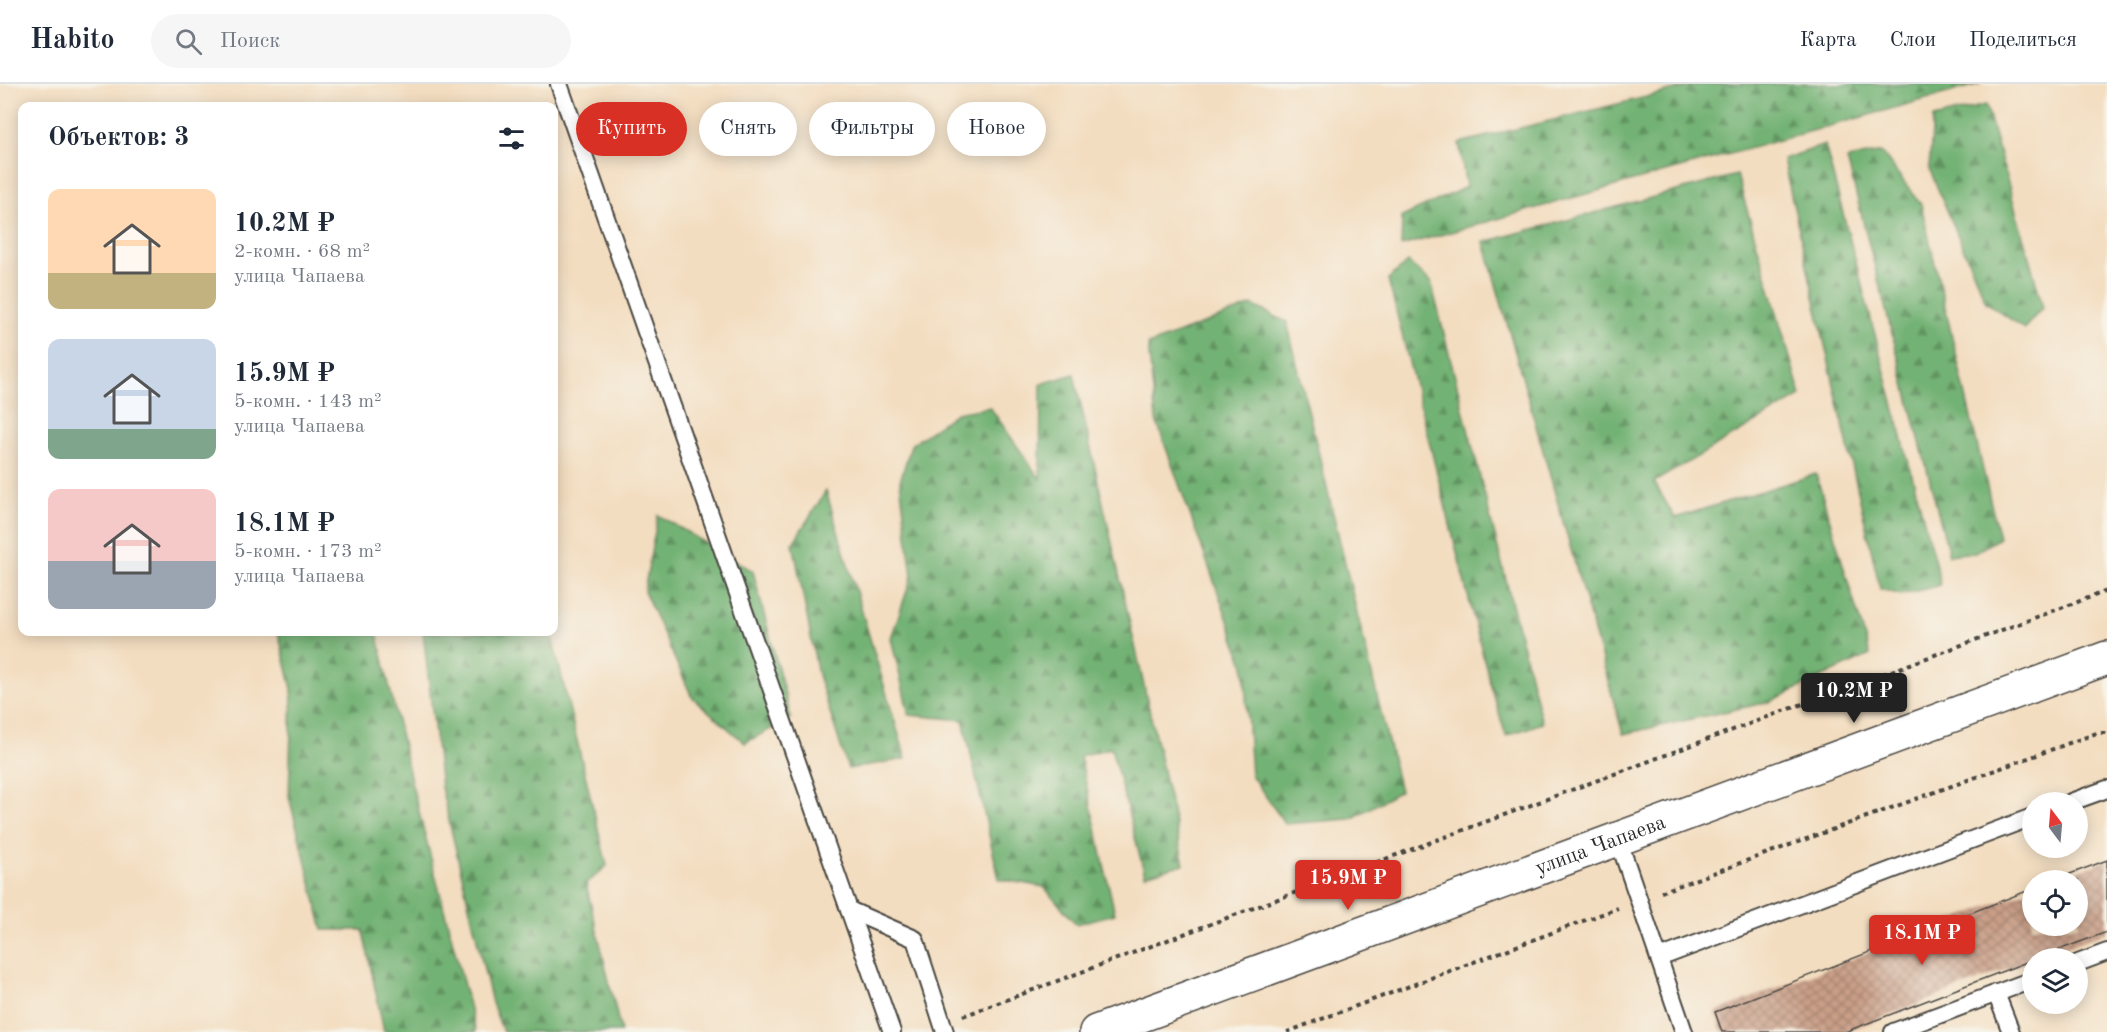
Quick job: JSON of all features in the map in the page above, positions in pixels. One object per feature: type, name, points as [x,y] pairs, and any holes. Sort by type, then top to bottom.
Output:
[{"type":"main road","name":"улица Чапаева","points":[[1096,1032],[2107,658]]},
{"type":"lane","points":[[559,84],[892,1032]]},
{"type":"lane","points":[[2088,796],[2107,789]]},
{"type":"lane","points":[[1659,958],[2022,821]]},
{"type":"lane","points":[[1618,838],[1684,1032]]},
{"type":"lane","points":[[849,910],[915,939],[944,1028]]},
{"type":"lane","points":[[2088,959],[2107,952]]},
{"type":"lane","points":[[1893,1032],[2022,984]]},
{"type":"lane","points":[[1996,993],[2011,1032]]},
{"type":"path","points":[[944,1028],[2107,591]]},
{"type":"path","points":[[1287,1032],[1639,900],[2097,733],[2107,733]]},
{"type":"green space","points":[[1699,84],[1980,84],[1401,246],[1402,217],[1466,187],[1459,143]]},
{"type":"green space","points":[[1986,105],[2043,307],[2024,329],[1986,302],[1929,168],[1933,118]]},
{"type":"green space","points":[[1825,145],[1941,585],[1901,595],[1880,589],[1783,159]]},
{"type":"green space","points":[[1881,152],[1921,204],[1999,538],[1976,552],[1949,555],[1847,159]]},
{"type":"green space","points":[[1737,175],[1801,396],[1654,482],[1675,518],[1816,474],[1870,655],[1769,702],[1623,734],[1484,242]]},
{"type":"green space","points":[[1408,262],[1431,282],[1542,723],[1506,736],[1490,683],[1388,279]]},
{"type":"green space","points":[[1252,305],[1287,322],[1400,791],[1351,819],[1285,824],[1251,775],[1244,665],[1156,420],[1148,345]]},
{"type":"green space","points":[[1074,374],[1184,864],[1145,875],[1111,748],[1080,756],[1115,914],[1076,924],[1044,887],[999,879],[963,720],[909,715],[891,638],[912,576],[900,481],[911,445],[956,413],[990,407],[1040,479],[1041,384]]},
{"type":"green space","points":[[826,491],[906,759],[848,769],[818,675],[793,543]]},
{"type":"green space","points":[[658,515],[753,571],[791,718],[745,743],[692,697],[644,591]]},
{"type":"green space","points":[[279,636],[378,636],[412,785],[476,1032],[384,1032],[363,930],[323,930],[289,797],[292,689]]},
{"type":"green space","points":[[423,636],[552,636],[607,866],[586,884],[621,1032],[503,1032],[492,1003],[441,787]]},
{"type":"building","points":[[2107,860],[2107,932],[2064,948],[2022,948],[2022,964],[1845,1032],[1722,1032],[1715,1012],[2022,893],[2022,936],[2088,936],[2088,870],[2080,870]]}]
